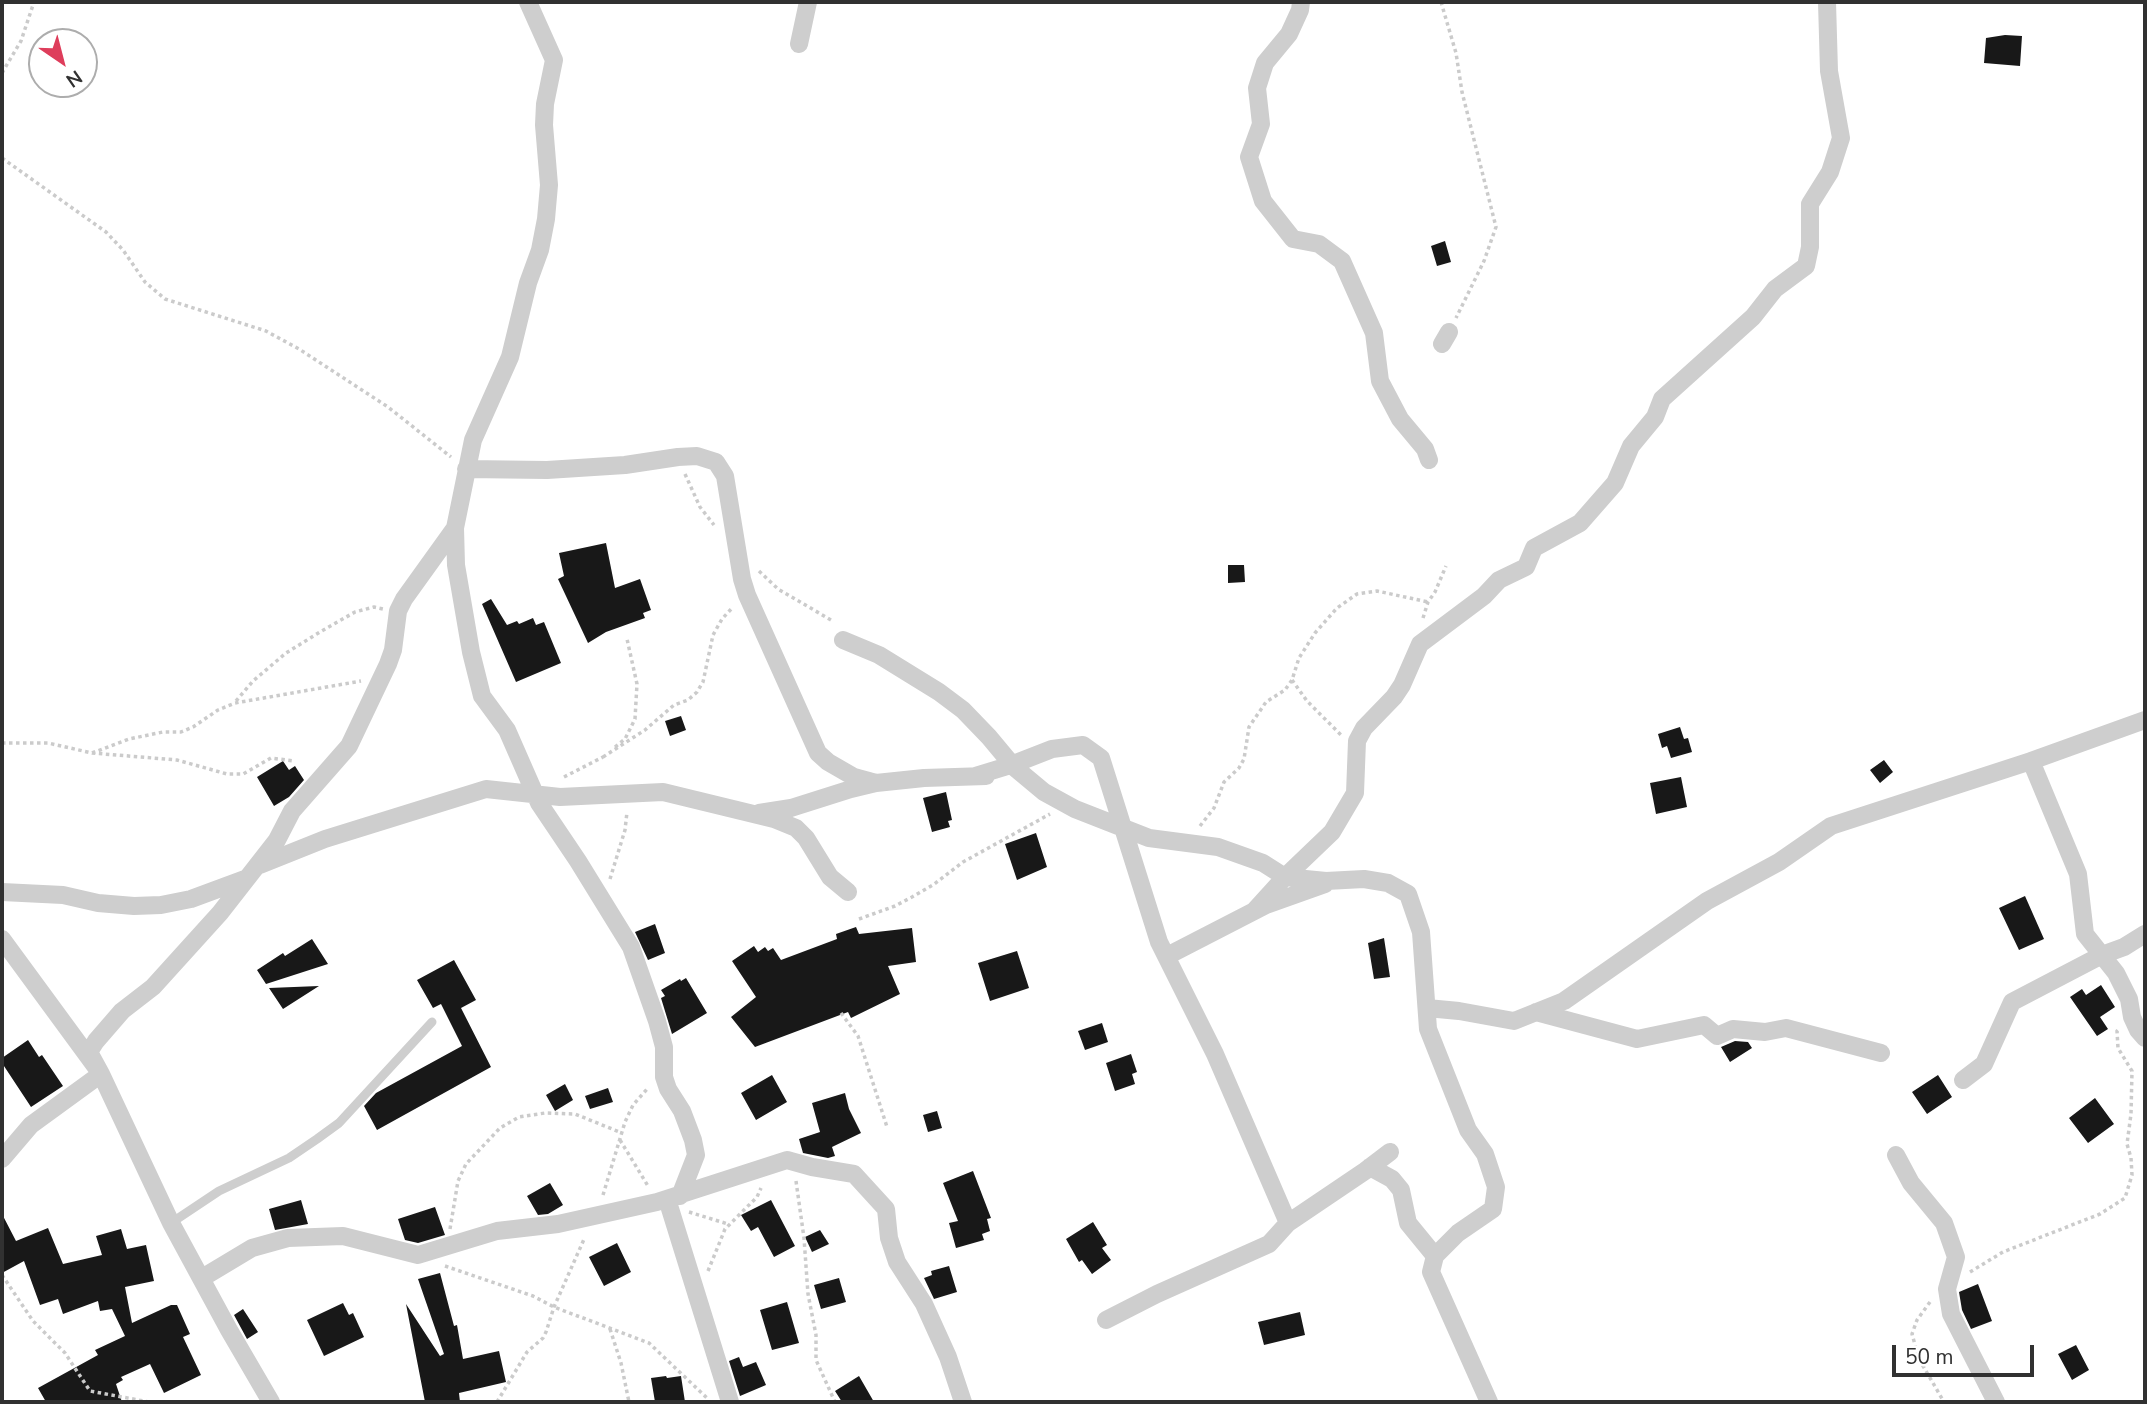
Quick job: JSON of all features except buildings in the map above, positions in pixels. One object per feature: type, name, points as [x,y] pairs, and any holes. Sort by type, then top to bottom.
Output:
[{"type":"street","points":[[528,2],[554,60],[545,104],[549,184],[546,219],[510,357],[473,440],[455,528],[456,565],[471,652],[482,696],[508,730],[534,793],[631,947],[664,1046],[664,1077],[694,1140],[696,1155],[671,1202],[730,1402]]},
{"type":"street","points":[[799,44],[808,2]]},
{"type":"street","points":[[1301,2],[1289,34],[1265,63],[1257,88],[1261,124],[1249,156],[1263,201],[1293,239],[1319,244],[1342,261],[1374,333],[1380,381],[1400,419],[1425,449],[1429,460]]},
{"type":"street","points":[[1255,910],[1332,832],[1355,793],[1357,741],[1364,728],[1402,685],[1420,644],[1484,596],[1499,580],[1527,567],[1534,548],[1580,523],[1615,484],[1631,446],[1655,417],[1661,399],[1753,317],[1775,289],[1806,266],[1810,247],[1810,204],[1830,172],[1841,138],[1829,71],[1827,2]]},
{"type":"street","points":[[466,469],[547,470],[625,465],[697,456],[716,462],[725,476],[747,595],[818,753],[854,777],[876,783]]},
{"type":"street","points":[[271,1402],[171,1223],[89,1052],[122,1012],[161,978],[255,871],[277,841],[292,811],[349,746],[393,650],[398,611],[455,528]]},
{"type":"street","points":[[843,640],[879,655],[940,692],[963,710],[1012,765],[1044,792],[1068,805],[1149,838],[1218,848],[1264,863],[1285,877],[1335,881],[1364,879],[1388,883],[1408,894],[1421,932],[1428,1029],[1468,1130],[1485,1154],[1496,1187],[1493,1209],[1458,1233],[1434,1256],[1431,1272],[1489,1402]]},
{"type":"street","points":[[1427,1008],[1514,1021],[1564,1001],[1707,901],[1779,862],[1831,826],[2031,761],[2145,720]]},
{"type":"street","points":[[975,776],[1052,749],[1083,746],[1101,758],[1159,942],[1215,1054],[1288,1223]]},
{"type":"street","points":[[2031,761],[2078,874],[2085,934],[2116,973],[2125,990],[2138,1030],[2145,1038]]},
{"type":"street","points":[[753,814],[791,808],[876,783],[975,776],[1028,779]]},
{"type":"street","points":[[2,892],[63,895],[99,903],[134,906],[161,905],[191,899],[324,838],[486,789],[560,797],[663,792],[753,814],[796,828],[806,838],[830,877],[848,892]]},
{"type":"street","points":[[1167,956],[1255,910],[1335,881]]},
{"type":"street","points":[[1963,1080],[1984,1064],[2012,1002],[2145,934]]},
{"type":"street","points":[[2,939],[101,1074]]},
{"type":"street","points":[[1536,1012],[1637,1039],[1704,1025],[1717,1036],[1733,1029],[1765,1032],[1786,1028],[1881,1053]]},
{"type":"street","points":[[2,1159],[31,1125],[101,1074]]},
{"type":"street","points":[[1106,1320],[1269,1244],[1288,1223],[1390,1152]]},
{"type":"street","points":[[1896,1155],[1911,1183],[1944,1223],[1956,1258],[1947,1289],[1951,1314],[1996,1402]]},
{"type":"street","points":[[202,1278],[252,1248],[288,1238],[343,1236],[418,1255],[497,1231],[558,1224],[671,1202],[771,1165],[787,1160],[794,1161],[854,1174],[886,1209],[889,1238],[897,1262],[924,1304],[948,1357],[964,1402]]},
{"type":"street","points":[[1370,1167],[1392,1179],[1401,1190],[1408,1223],[1434,1256]]},
{"type":"lane","points":[[171,1223],[219,1191],[289,1158],[339,1123],[432,1022]]},
{"type":"path","points":[[2,73],[22,41],[34,2]]},
{"type":"path","points":[[1441,2],[1456,53],[1462,92],[1496,226],[1484,261],[1446,338]]},
{"type":"path","points":[[2,158],[106,232],[123,250],[145,282],[165,299],[266,331],[299,349],[388,407],[466,469]]},
{"type":"path","points":[[1420,644],[1428,602],[1446,566]]},
{"type":"path","points":[[534,793],[603,757],[645,730],[674,705],[688,700],[697,692],[703,682],[713,635],[722,618],[764,576]]},
{"type":"path","points":[[1186,845],[1214,808],[1224,782],[1239,768],[1244,759],[1249,727],[1266,702],[1285,690],[1292,680],[1299,658],[1315,633],[1337,608],[1357,594],[1377,591],[1428,602]]},
{"type":"path","points":[[235,703],[253,681],[286,653],[355,612],[374,607],[398,611]]},
{"type":"path","points":[[603,757],[625,739],[635,719],[637,684],[627,639]]},
{"type":"path","points":[[92,753],[129,739],[163,732],[181,732],[235,703],[316,690],[351,681],[381,680]]},
{"type":"path","points":[[1292,680],[1307,701],[1341,734],[1355,756]]},
{"type":"path","points":[[2,743],[48,743],[92,753],[177,760],[227,774],[243,774],[271,758],[294,761]]},
{"type":"path","points":[[608,883],[625,831],[630,793]]},
{"type":"path","points":[[859,919],[912,897],[963,862],[1068,805]]},
{"type":"path","points":[[841,1013],[858,1036],[887,1127]]},
{"type":"path","points":[[1944,1402],[1919,1359],[1912,1334],[1917,1320],[1930,1303],[2003,1252],[2100,1214],[2125,1198],[2132,1175],[2132,1158],[2127,1144],[2132,1105],[2132,1071],[2118,1048],[2117,1031],[2133,1017]]},
{"type":"path","points":[[497,1402],[527,1352],[543,1338],[583,1240],[597,1215],[633,1105],[641,1094],[664,1077]]},
{"type":"path","points":[[448,1245],[458,1181],[466,1164],[500,1128],[519,1117],[545,1113],[575,1114],[622,1133]]},
{"type":"path","points":[[620,1140],[671,1202],[728,1224]]},
{"type":"path","points":[[794,1161],[804,1238],[807,1294],[816,1335],[816,1360],[835,1402]]},
{"type":"path","points":[[696,1294],[728,1224],[757,1197],[771,1165]]},
{"type":"path","points":[[418,1255],[533,1296],[554,1307],[649,1343],[707,1398]]},
{"type":"path","points":[[2,1275],[33,1321],[65,1353],[90,1391],[149,1402],[197,1402]]},
{"type":"path","points":[[610,1328],[629,1402]]}]
